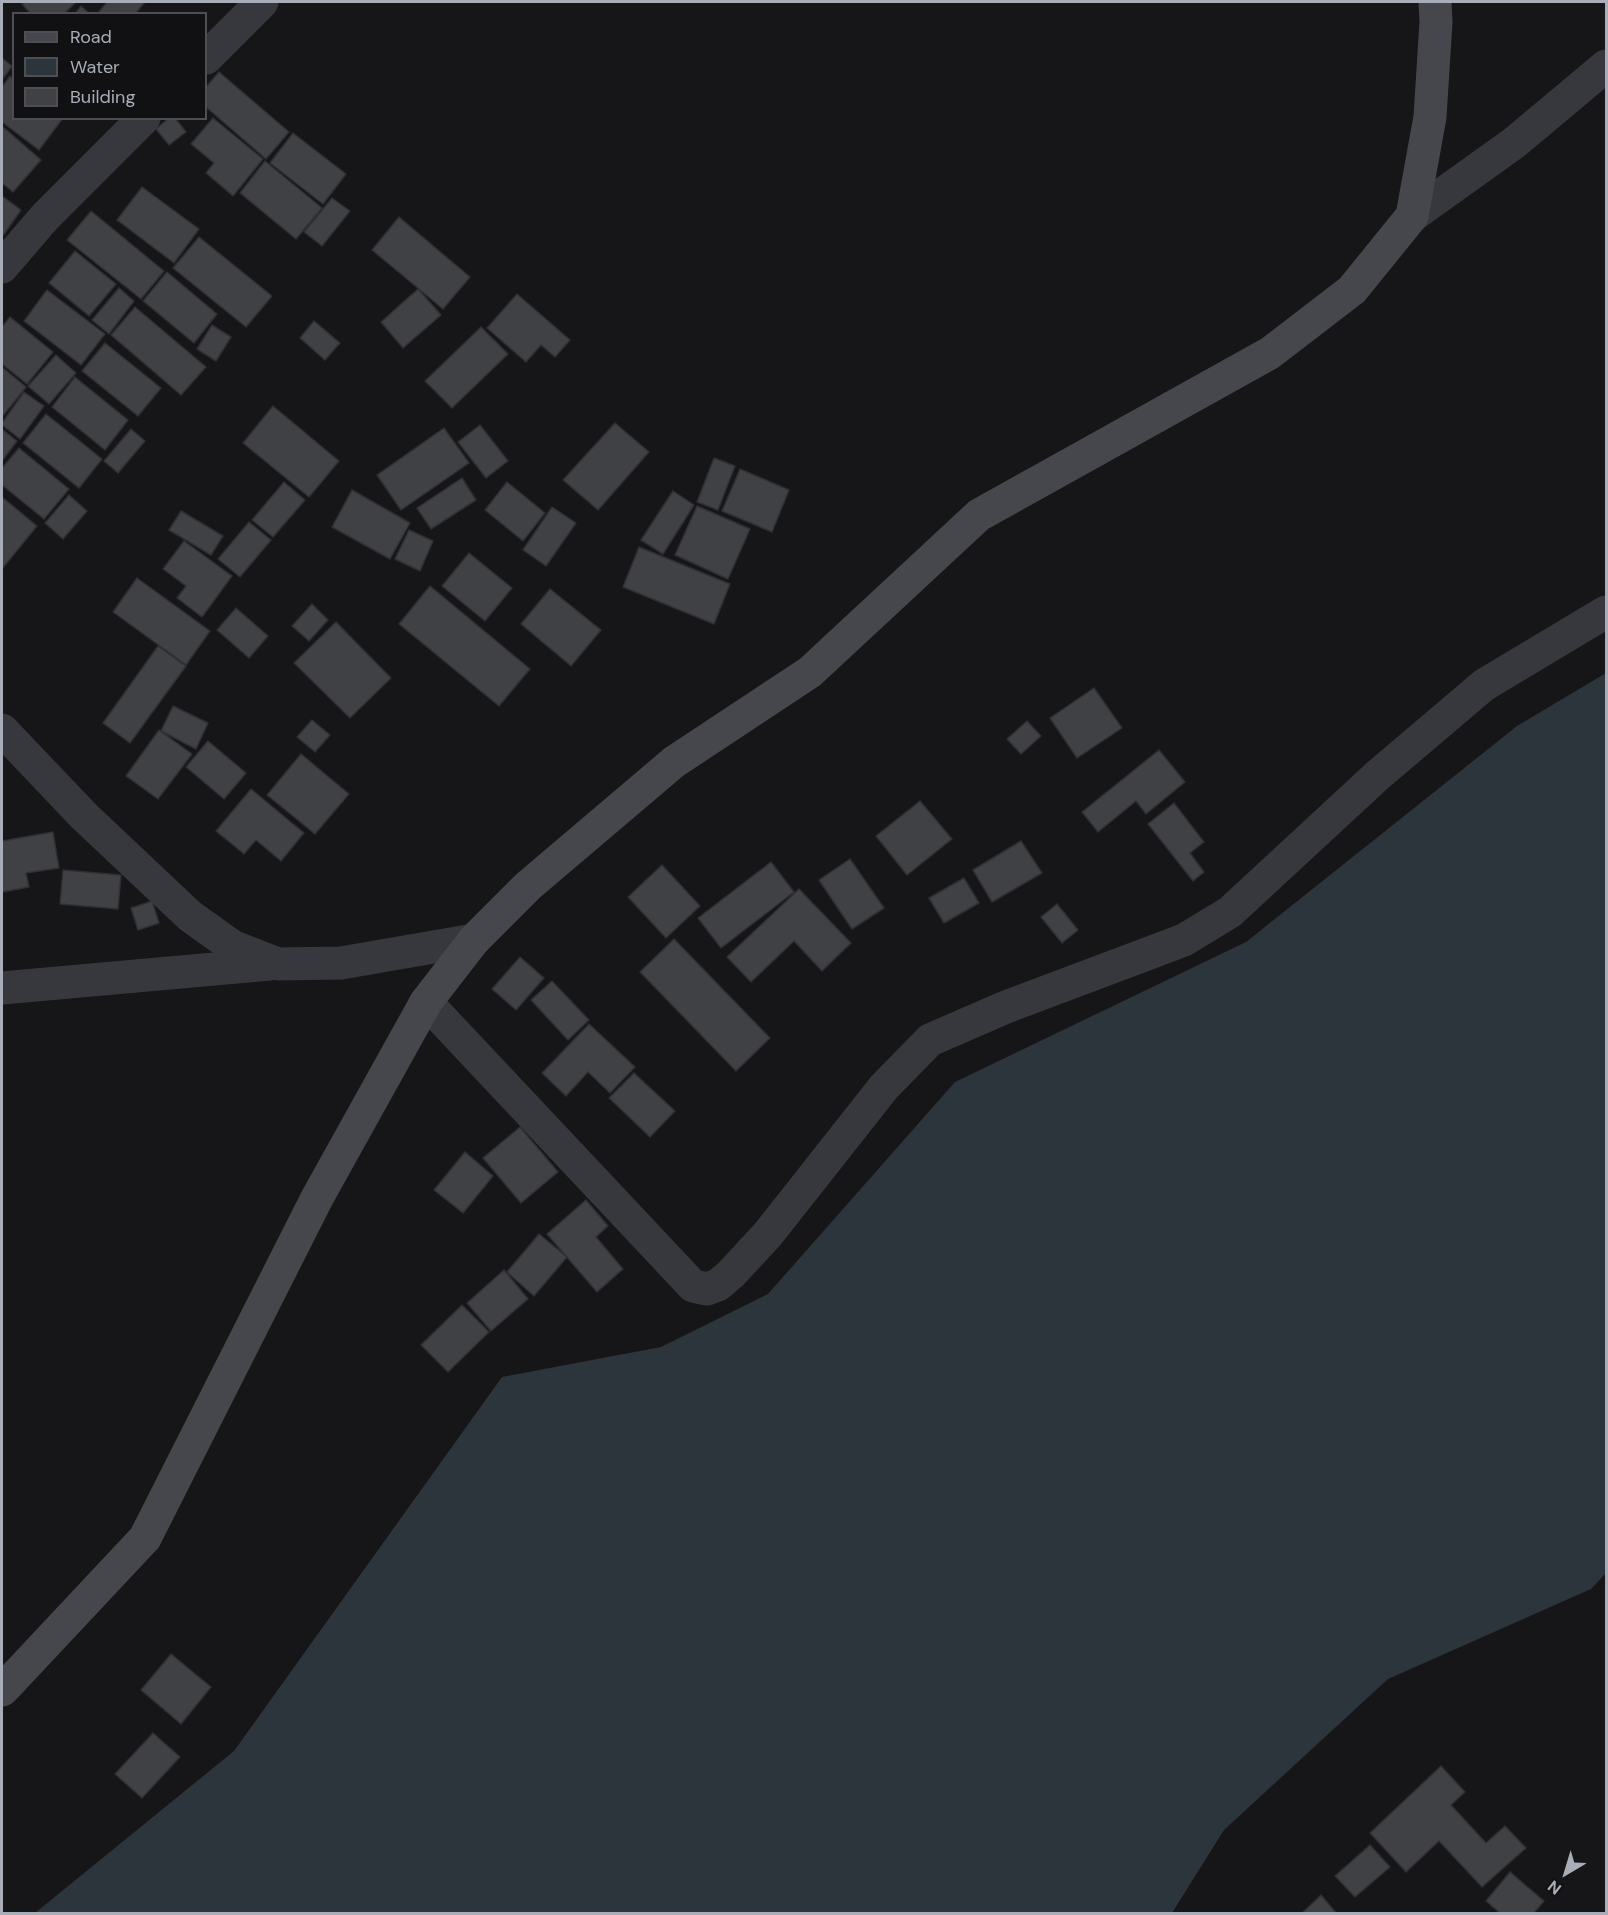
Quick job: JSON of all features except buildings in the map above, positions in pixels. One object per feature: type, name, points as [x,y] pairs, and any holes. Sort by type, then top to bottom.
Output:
[{"type":"street","points":[[207,57],[262,2]]},
{"type":"street","points":[[1412,216],[1430,117],[1436,22],[1435,2]]},
{"type":"street","points":[[2,1690],[145,1538],[317,1198],[426,1002],[474,940],[528,886],[674,762],[810,672],[979,515],[1270,353],[1352,290],[1412,216],[1514,143],[1606,66]]},
{"type":"street","points":[[2,267],[45,217],[142,120]]},
{"type":"street","points":[[426,1002],[693,1286],[707,1289],[718,1286],[768,1234],[884,1087],[930,1040],[1006,1007],[1184,940],[1230,912],[1378,776],[1484,685],[1606,612]]},
{"type":"street","points":[[2,730],[84,816],[190,916],[232,946],[278,964]]},
{"type":"street","points":[[2,988],[278,964],[341,963],[474,940]]},
{"type":"water","points":[[1606,673],[1606,1573],[1591,1589],[1388,1679],[1224,1830],[1172,1913],[35,1913],[234,1751],[502,1377],[661,1347],[768,1294],[955,1082],[1246,942],[1517,726]]}]
